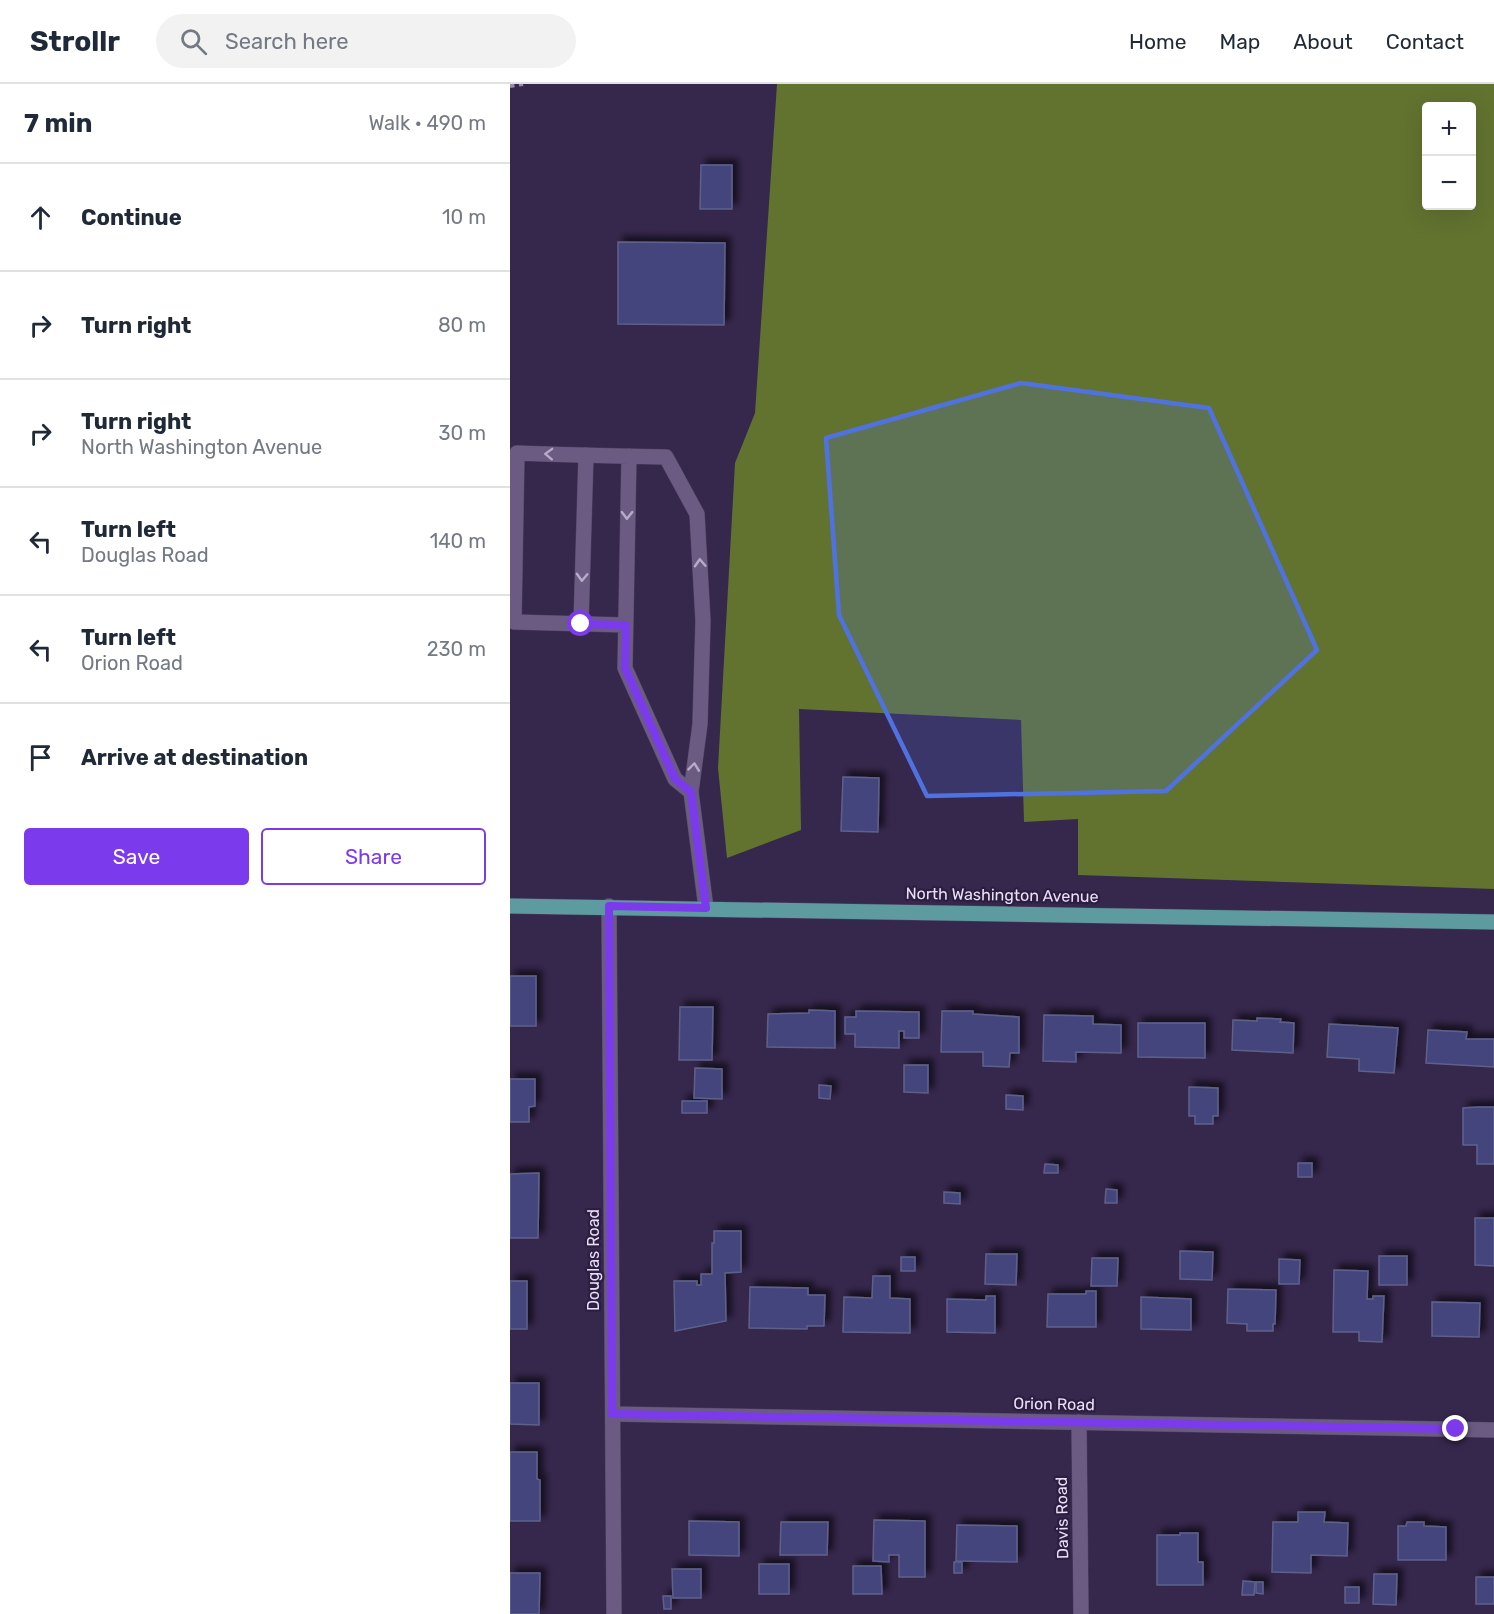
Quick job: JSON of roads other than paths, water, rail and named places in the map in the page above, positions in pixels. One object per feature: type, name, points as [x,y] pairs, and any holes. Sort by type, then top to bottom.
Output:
[{"type":"main road","name":"North Washington Avenue","points":[[510,906],[1494,922]]},
{"type":"street","points":[[626,625],[514,622],[517,453],[666,457],[697,514],[703,621],[700,724],[691,792],[706,908]]},
{"type":"street","points":[[581,624],[585,455]]},
{"type":"street","points":[[629,456],[625,668],[675,779],[691,792]]},
{"type":"street","name":"Douglas Road","points":[[609,906],[614,1614]]},
{"type":"street","name":"Orion Road","points":[[612,1414],[1494,1430]]},
{"type":"street","name":"Davis Road","points":[[1079,1422],[1081,1614]]}]
